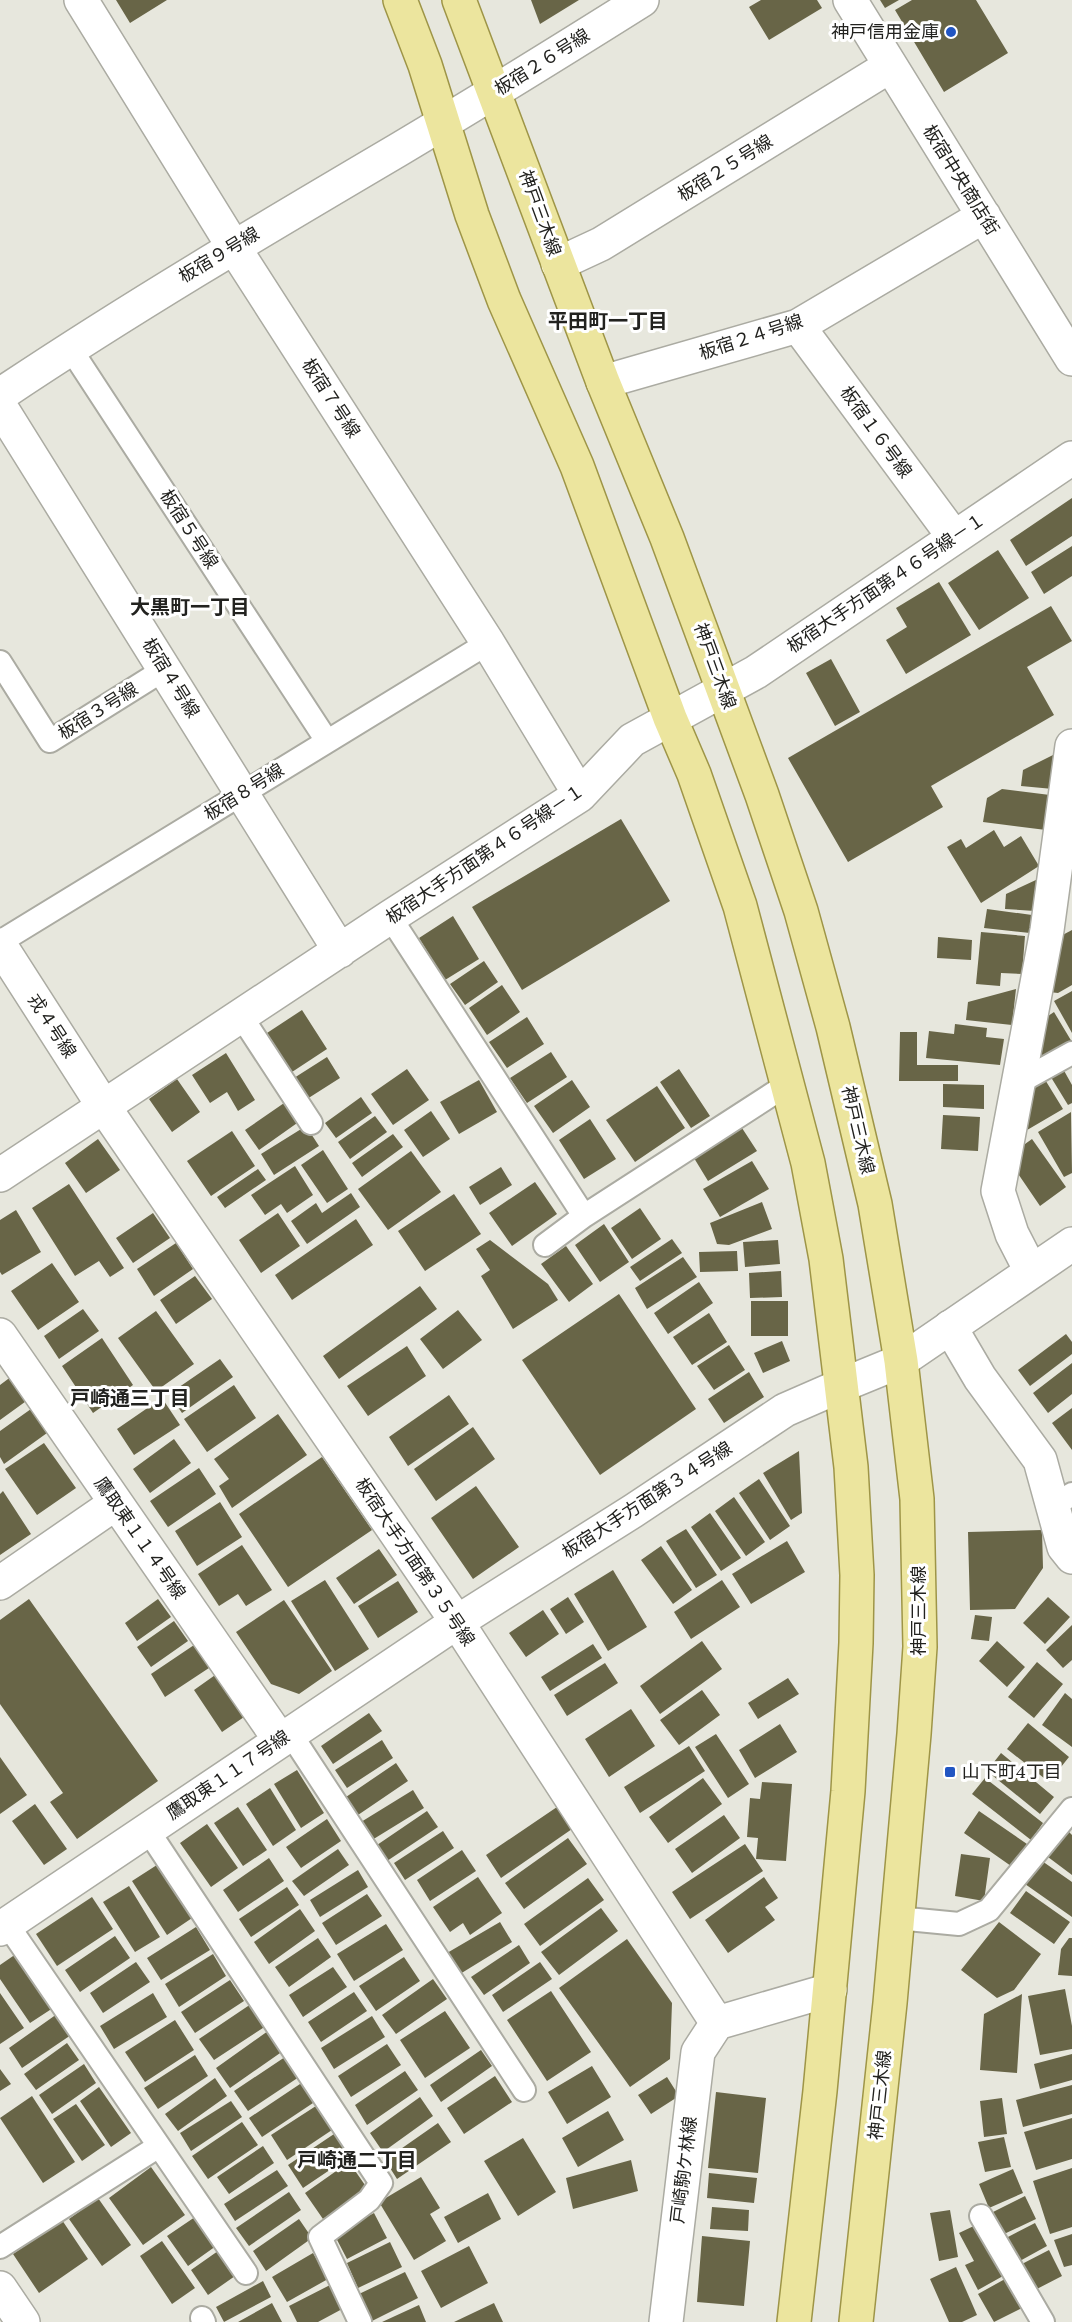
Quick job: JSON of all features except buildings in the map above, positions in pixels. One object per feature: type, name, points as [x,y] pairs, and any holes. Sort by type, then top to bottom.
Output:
[{"type":"main road","points":[[400,0],[424,65],[476,225],[504,300],[577,466],[670,718],[694,774],[740,906],[808,1163],[823,1240],[852,1490],[857,1575],[856,1632],[848,1791],[830,1990],[794,2322]]},
{"type":"main road","name":"神戸三木線","points":[[459,0],[603,382],[631,454],[656,509],[724,689],[801,911],[833,1026],[875,1204],[901,1361],[917,1499],[920,1647],[915,1734],[890,2003],[856,2322]]},
{"type":"street","name":"板宿７号線","points":[[81,0],[234,246],[488,644],[580,795]]},
{"type":"street","name":"板宿２６号線","points":[[443,123],[642,0]]},
{"type":"street","name":"板宿中央商店街","points":[[850,0],[1072,359]]},
{"type":"street","name":"板宿２５号線","points":[[558,264],[601,244],[890,66]]},
{"type":"street","name":"板宿９号線","points":[[0,395],[70,348],[234,246],[443,123]]},
{"type":"street","name":"板宿２４号線","points":[[603,382],[798,326],[984,216]]},
{"type":"street","name":"板宿１６号線","points":[[798,326],[954,537]]},
{"type":"street","name":"板宿４号線","points":[[0,406],[340,951]]},
{"type":"street","name":"板宿大手方面第４６号線－１","points":[[0,1175],[390,917],[580,795],[632,740],[756,672],[1072,458]]},
{"type":"street","points":[[1031,1271],[1012,1234],[998,1191],[1018,1083],[1059,923],[1072,746]]},
{"type":"street","name":"戎４号線","points":[[0,944],[104,1107]]},
{"type":"street","name":"板宿大手方面第３５号線","points":[[104,1107],[457,1622],[717,2023]]},
{"type":"street","name":"板宿大手方面第３４号線","points":[[457,1622],[633,1511],[785,1410],[901,1361],[1072,1244]]},
{"type":"street","points":[[950,1327],[980,1378],[1040,1460],[1063,1501],[1064,1547],[1072,1557]]},
{"type":"street","name":"鷹取東１１４号線","points":[[0,1335],[116,1503],[285,1736]]},
{"type":"street","points":[[0,1583],[116,1503]]},
{"type":"street","name":"鷹取東１１７号線","points":[[4,1926],[457,1622]]},
{"type":"street","points":[[717,2023],[830,1990]]},
{"type":"street","name":"戸崎駒ケ林線","points":[[666,2322],[698,2052],[717,2023]]},
{"type":"lane","name":"板宿５号線","points":[[70,348],[327,741]]},
{"type":"lane","name":"板宿８号線","points":[[0,944],[488,644]]},
{"type":"lane","name":"板宿３号線","points":[[0,662],[50,741],[165,669]]},
{"type":"lane","points":[[390,917],[584,1216]]},
{"type":"lane","points":[[241,1016],[311,1123]]},
{"type":"lane","points":[[1018,1083],[1072,1053]]},
{"type":"lane","points":[[545,1245],[584,1216],[788,1084]]},
{"type":"lane","points":[[285,1736],[524,2090]]},
{"type":"lane","points":[[897,1918],[959,1924],[989,1910],[1072,1809]]},
{"type":"lane","points":[[147,1829],[381,2183],[369,2200],[320,2237],[360,2322]]},
{"type":"lane","points":[[4,1926],[246,2273]]},
{"type":"lane","points":[[0,2247],[159,2146]]},
{"type":"lane","points":[[981,2216],[1043,2322]]},
{"type":"place","name":"神戸信用金庫","points":[[951,32]]},
{"type":"place","name":"山下町4丁目","points":[[950,1772]]},
{"type":"district","name":"平田町一丁目","points":[[608,321]]},
{"type":"district","name":"大黒町一丁目","points":[[190,607]]},
{"type":"district","name":"戸崎通三丁目","points":[[130,1398]]},
{"type":"district","name":"戸崎通二丁目","points":[[357,2160]]}]
